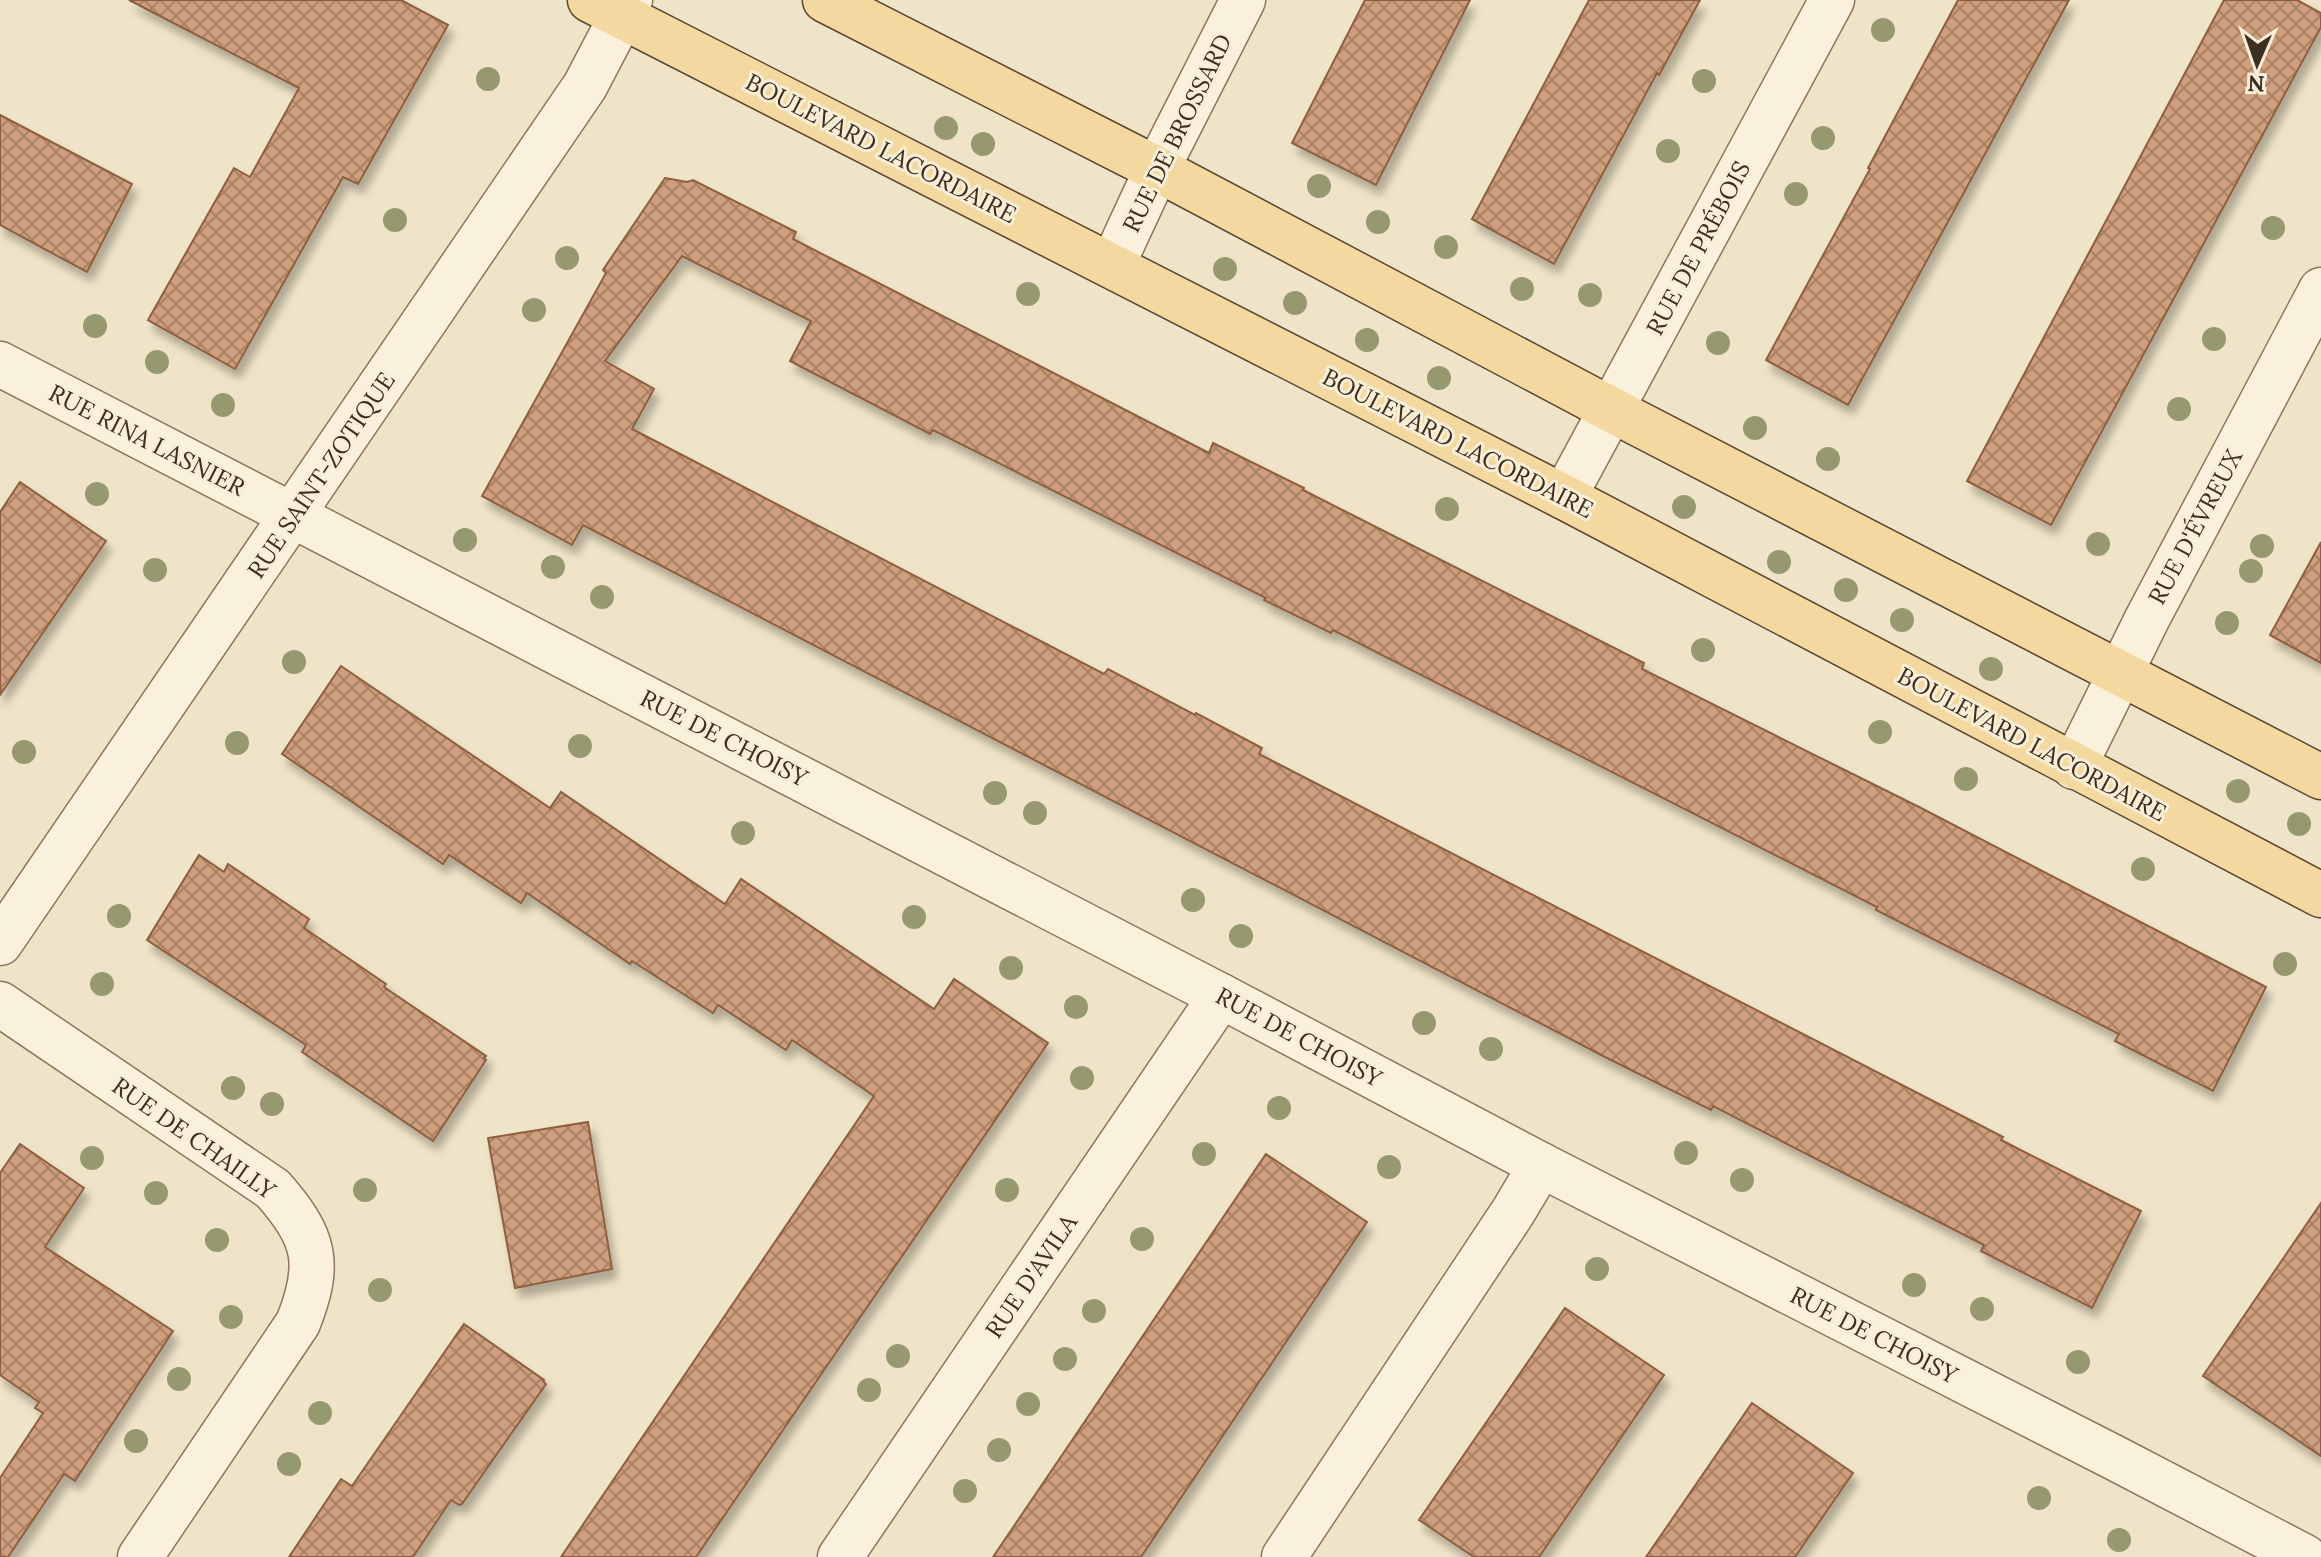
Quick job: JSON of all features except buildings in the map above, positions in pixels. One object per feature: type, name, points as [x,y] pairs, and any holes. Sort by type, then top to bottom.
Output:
[{"type":"main road","points":[[825,0],[1157,169],[1610,409],[2321,777]]},
{"type":"main road","name":"BOULEVARD LACORDAIRE","points":[[614,5],[1112,266],[1564,497],[2321,895]]},
{"type":"street","name":"RUE DE BROSSARD","points":[[1112,266],[1157,169],[1243,0]]},
{"type":"street","name":"RUE DE PRÉBOIS","points":[[1564,497],[1832,0]]},
{"type":"street","name":"RUE SAINT-ZOTIQUE","points":[[0,943],[585,86],[614,5]]},
{"type":"street","name":"RUE D'ÉVREUX","points":[[2074,767],[2119,672],[2321,290]]},
{"type":"street","name":"RUE RINA LASNIER","points":[[0,364],[294,516]]},
{"type":"street","name":"RUE DE CHOISY","points":[[294,516],[1541,1165],[2305,1557]]},
{"type":"street","name":"RUE D'AVILA","points":[[840,1557],[1221,996]]},
{"type":"street","name":"RUE DE CHAILLY","points":[[0,1004],[273,1189],[296,1215],[311,1253],[311,1281],[298,1323],[140,1557]]},
{"type":"street","points":[[1284,1557],[1541,1165]]}]
